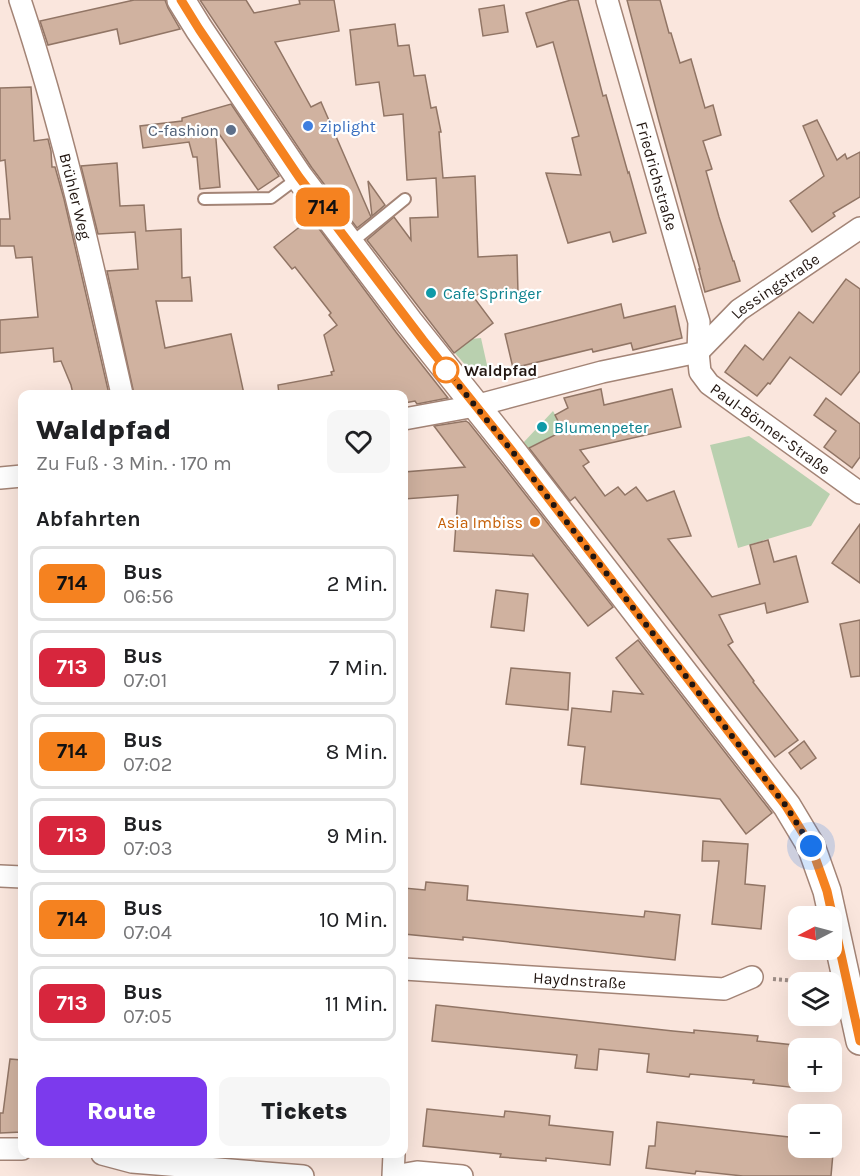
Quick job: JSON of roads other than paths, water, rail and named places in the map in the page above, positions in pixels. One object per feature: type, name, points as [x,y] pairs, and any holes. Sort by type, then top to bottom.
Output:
[{"type":"street","name":"Brühler Weg","points":[[20,0],[41,64],[81,212],[122,390]]},
{"type":"street","points":[[181,0],[299,177],[793,816],[811,846],[827,891],[860,1041]]},
{"type":"street","name":"Friedrichstraße","points":[[607,0],[699,322],[698,352]]},
{"type":"street","name":"Lessingstraße","points":[[698,352],[739,310],[860,228]]},
{"type":"street","points":[[408,418],[475,406],[602,372],[698,352]]},
{"type":"street","name":"Paul-Bönner-Straße","points":[[698,352],[700,372],[709,384],[860,494]]},
{"type":"street","points":[[0,478],[18,476]]},
{"type":"street","points":[[0,876],[18,877]]},
{"type":"street","name":"Haydnstraße","points":[[408,969],[724,989],[752,977]]},
{"type":"street","points":[[0,1149],[18,1149]]},
{"type":"street","points":[[394,1158],[394,1176],[417,1172],[462,1176]]},
{"type":"street","points":[[108,1160],[303,1176]]},
{"type":"lane","points":[[204,199],[271,198],[299,177]]},
{"type":"lane","points":[[350,244],[405,199]]},
{"type":"place","name":"ziplight","points":[[308,126]]},
{"type":"place","name":"C-fashion","points":[[231,130]]},
{"type":"place","name":"Cafe Springer","points":[[431,293]]},
{"type":"place","name":"Waldpfad","points":[[446,370]]},
{"type":"place","name":"Blumenpeter","points":[[542,427]]},
{"type":"place","name":"Asia Imbiss","points":[[535,522]]}]
